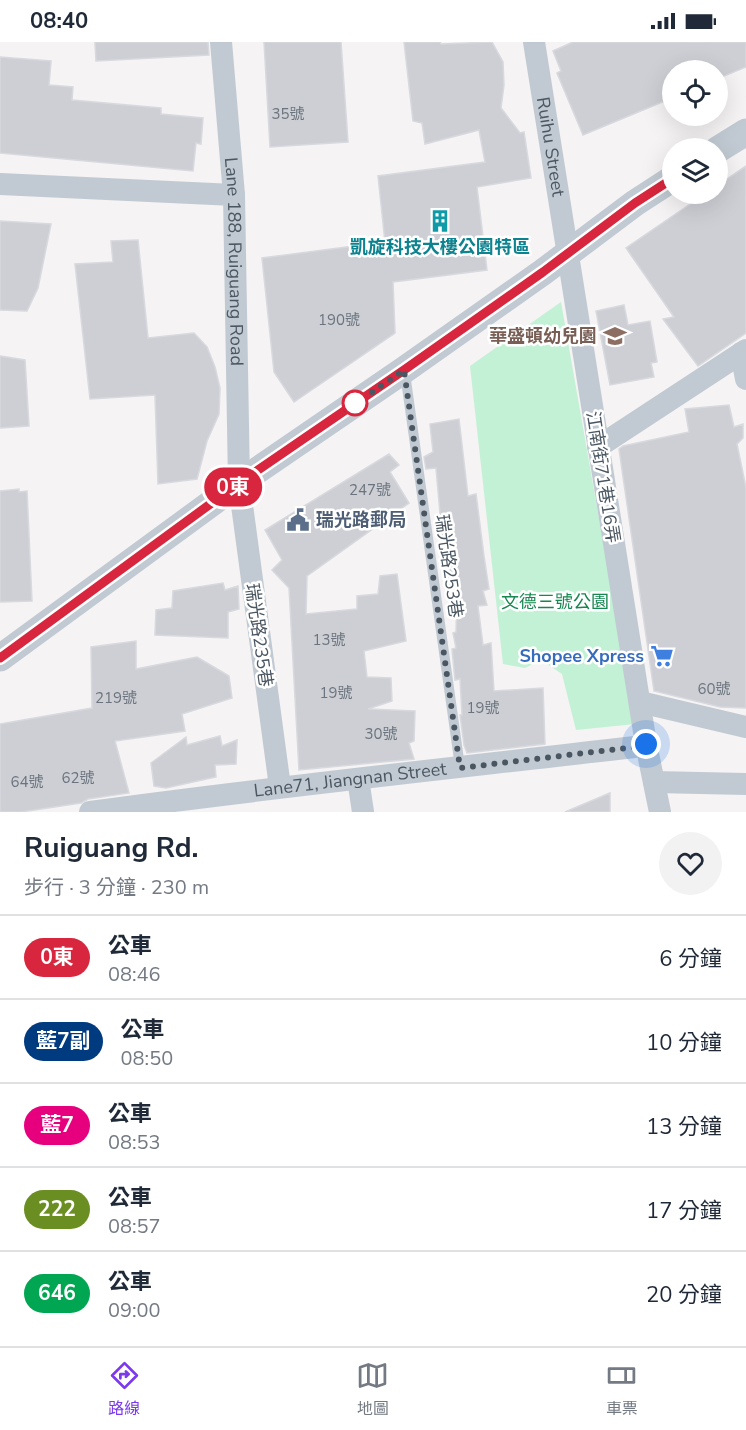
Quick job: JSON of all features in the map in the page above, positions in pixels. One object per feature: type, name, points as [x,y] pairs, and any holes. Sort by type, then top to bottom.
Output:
[{"type":"street","name":"Lane 188, Ruiguang Road","points":[[221,42],[234,195],[239,483]]},
{"type":"street","name":"Ruihu Street","points":[[534,42],[567,252]]},
{"type":"street","points":[[728,143],[746,132]]},
{"type":"street","points":[[0,184],[234,195]]},
{"type":"street","points":[[0,658],[239,483],[404,370],[662,185]]},
{"type":"street","name":"江南街71巷16弄","points":[[567,252],[646,744],[660,812]]},
{"type":"street","points":[[598,447],[743,351],[746,379]]},
{"type":"street","name":"瑞光路235巷","points":[[239,483],[280,787]]},
{"type":"street","points":[[640,702],[746,728]]},
{"type":"street","name":"Lane71, Jiangnan Street","points":[[90,812],[234,802],[280,787],[460,768],[646,744]]},
{"type":"street","points":[[358,779],[363,812]]},
{"type":"street","points":[[654,782],[746,784]]},
{"type":"lane","name":"瑞光路253巷","points":[[404,370],[460,768]]},
{"type":"green space","name":"文德三號公園","points":[[561,302],[635,724],[576,730],[562,674],[541,660],[525,668],[503,664],[470,366]]},
{"type":"building","points":[[95,42],[208,42],[209,55],[96,61]]},
{"type":"building","points":[[264,42],[341,42],[348,142],[270,147]]},
{"type":"building","points":[[404,42],[440,42],[441,44],[492,42],[503,62],[504,85],[501,108],[520,133],[524,132],[531,178],[477,187],[487,270],[393,282],[395,333],[294,402],[274,372],[262,258],[385,242],[378,176],[485,162],[479,130],[425,144],[422,123],[413,121]]},
{"type":"building","points":[[573,42],[746,42],[746,67],[728,74],[728,60],[662,60],[662,102],[583,135],[557,73],[561,71],[553,51]]},
{"type":"building","points":[[0,57],[51,61],[49,85],[73,87],[72,100],[161,108],[161,114],[203,118],[201,144],[196,143],[193,171],[0,153]]},
{"type":"building","points":[[746,166],[746,333],[698,366],[663,319],[674,317],[626,248],[690,204],[728,204],[728,178]]},
{"type":"building","points":[[0,221],[51,224],[38,288],[27,311],[0,310]]},
{"type":"building","points":[[138,240],[148,338],[194,333],[207,347],[215,367],[220,388],[219,414],[207,441],[197,479],[158,484],[155,395],[90,399],[75,264],[113,262],[111,241]]},
{"type":"building","points":[[624,305],[628,325],[650,321],[657,362],[651,363],[654,377],[610,385],[596,311]]},
{"type":"building","points":[[0,356],[25,360],[29,426],[0,428]]},
{"type":"building","points":[[729,405],[734,427],[743,424],[743,438],[737,444],[746,488],[746,708],[720,707],[654,691],[619,449],[623,446],[689,432],[685,409]]},
{"type":"building","points":[[459,419],[468,496],[476,494],[489,589],[483,591],[487,605],[478,606],[483,645],[491,643],[494,691],[543,688],[545,744],[467,753],[464,745],[460,715],[462,715],[460,679],[455,680],[452,649],[456,648],[453,633],[456,632],[457,594],[447,595],[449,564],[442,536],[436,468],[426,469],[424,457],[433,452],[430,424]]},
{"type":"building","points":[[389,454],[399,465],[390,472],[409,503],[307,576],[306,614],[357,609],[357,596],[378,594],[380,576],[397,574],[406,641],[364,651],[367,677],[391,678],[392,701],[368,709],[415,711],[414,741],[409,743],[414,759],[299,770],[289,588],[272,570],[282,560],[265,530]]},
{"type":"building","points":[[19,489],[19,492],[27,491],[32,601],[0,602],[0,491]]},
{"type":"building","points":[[223,583],[225,590],[238,586],[239,609],[228,612],[228,638],[155,635],[156,610],[172,608],[173,591]]},
{"type":"building","points":[[136,641],[136,669],[197,657],[229,676],[232,698],[182,714],[185,731],[115,741],[129,793],[21,812],[0,812],[0,724],[92,708],[91,647]]},
{"type":"building","points":[[220,736],[222,746],[237,740],[236,764],[215,765],[216,777],[166,788],[154,786],[151,763],[186,737],[187,745]]},
{"type":"building","points":[[610,793],[610,812],[565,812]]},
{"type":"bus line","name":"0東","points":[[0,658],[239,483],[404,370],[662,185]]},
{"type":"place","name":"凱旋科技大樓公園特區","points":[[440,221]]},
{"type":"place","name":"華盛頓幼兒園","points":[[615,336]]},
{"type":"place","name":"瑞光路郵局","points":[[298,520]]},
{"type":"place","name":"Shopee Xpress","points":[[662,656]]},
{"type":"route","points":[[355,403],[346,410],[404,370],[460,768],[646,744]]}]
